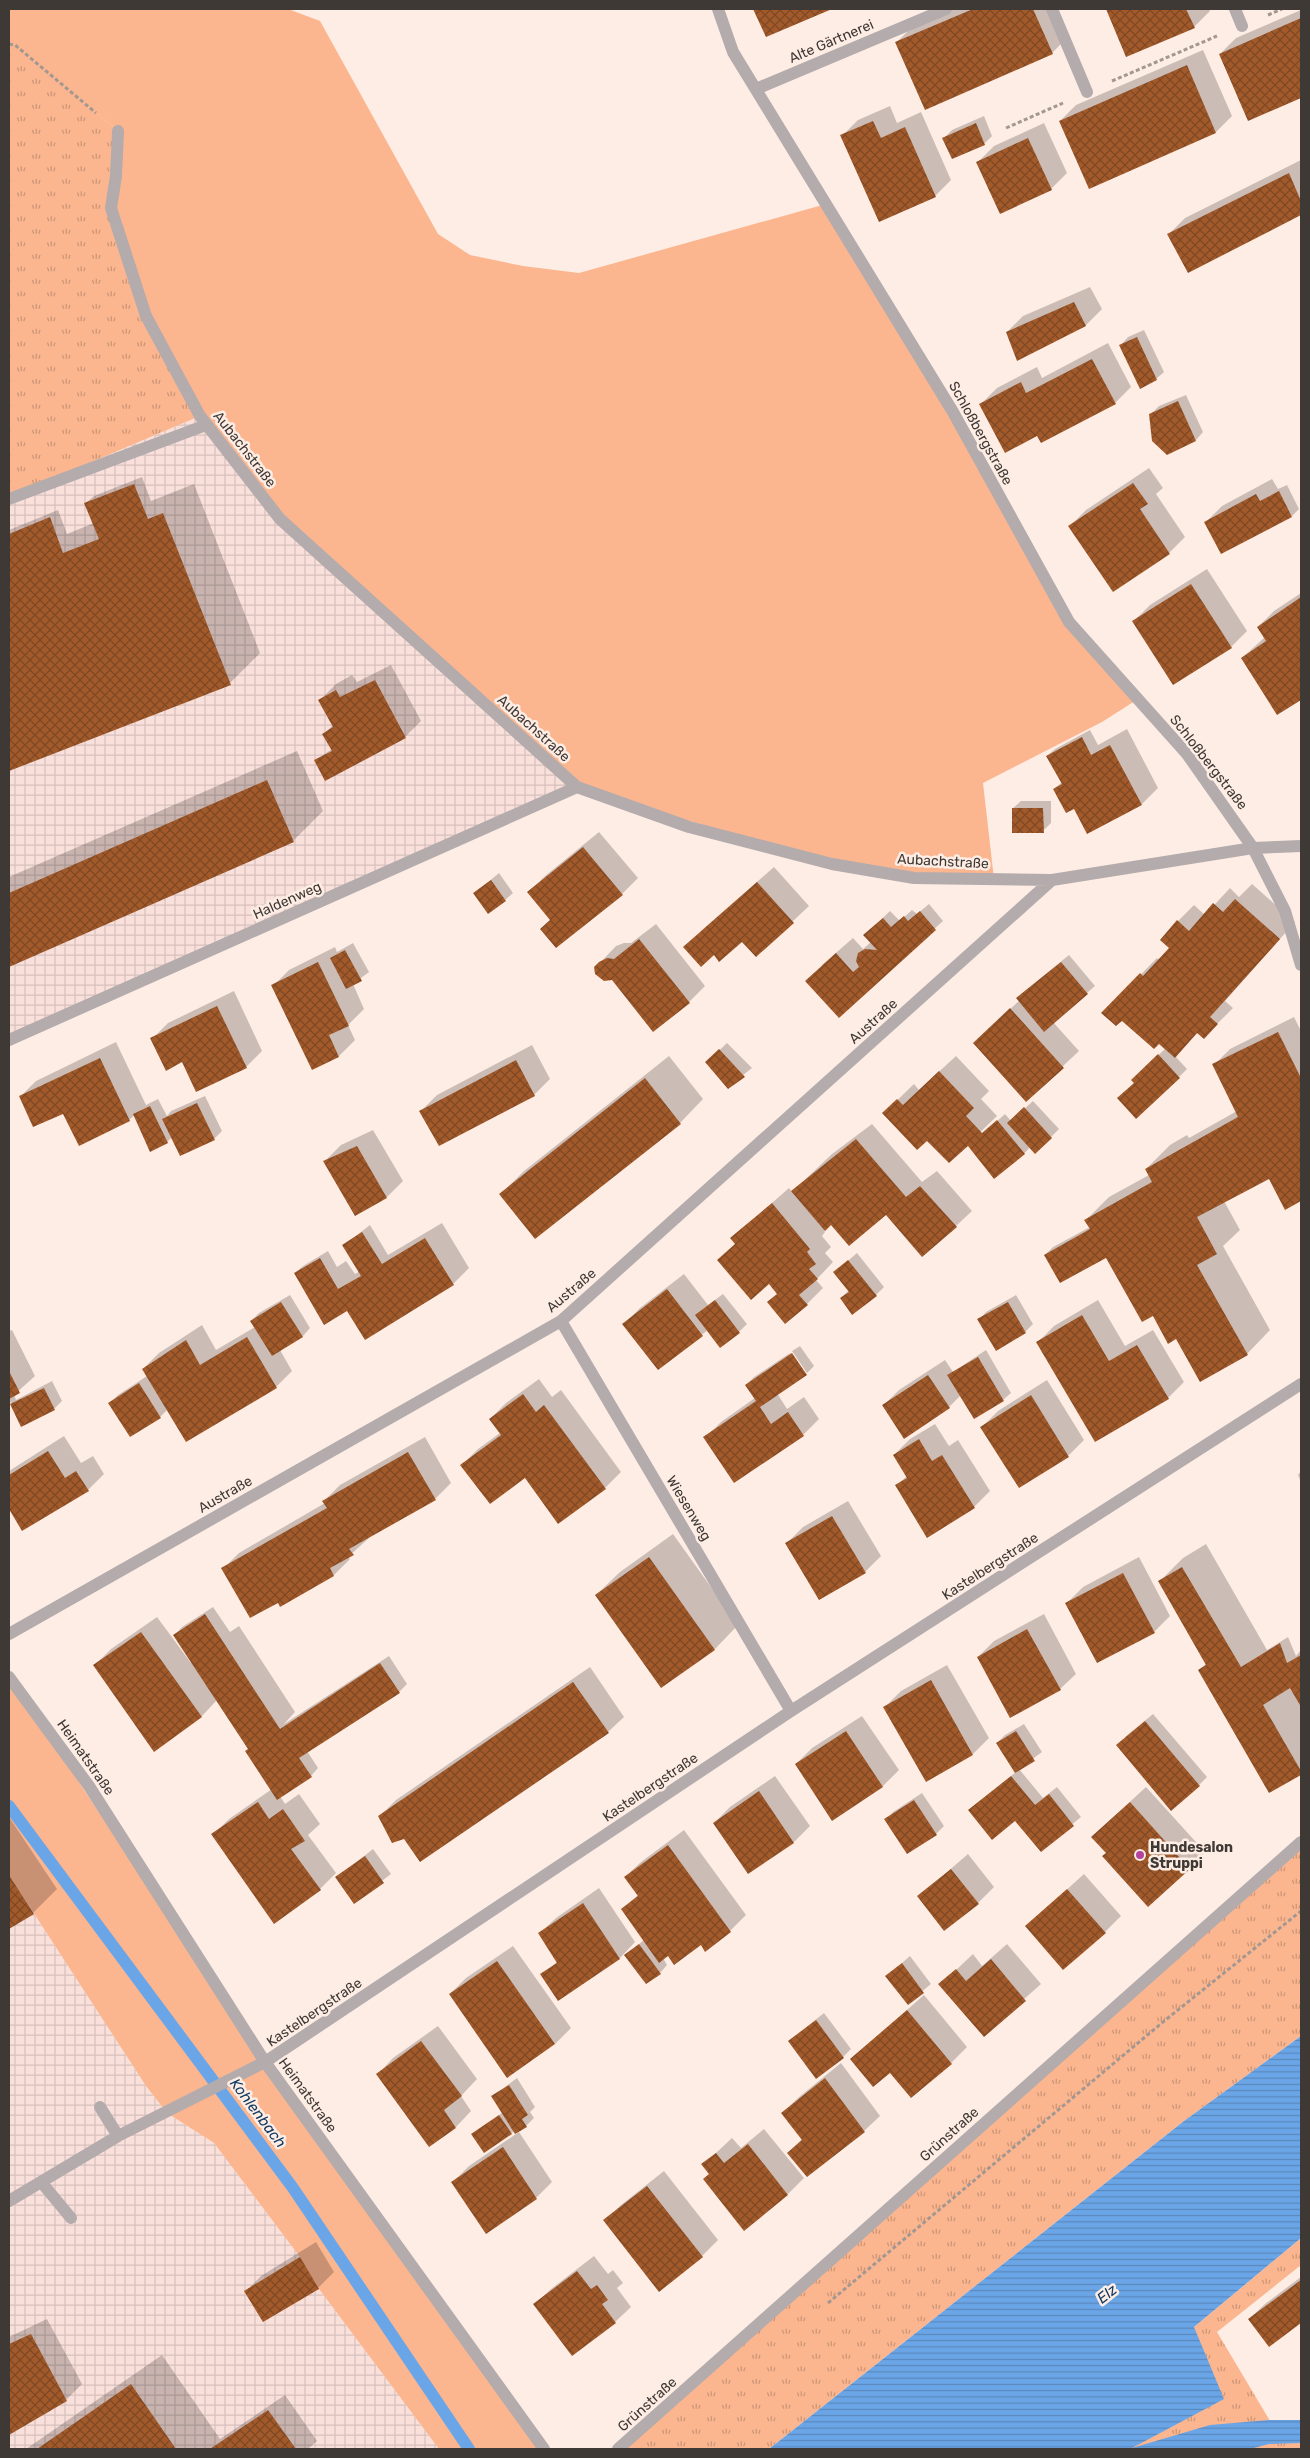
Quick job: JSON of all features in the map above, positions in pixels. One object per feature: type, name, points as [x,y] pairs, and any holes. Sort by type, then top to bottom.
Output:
[{"type":"street","name":"Schloßbergstraße","points":[[718,9],[733,52],[953,412],[1069,622],[1187,754],[1253,848],[1286,911],[1301,965]]},
{"type":"street","name":"Alte Gärtnerei","points":[[756,89],[946,9]]},
{"type":"street","points":[[1052,9],[1087,92]]},
{"type":"street","points":[[1234,9],[1242,26]]},
{"type":"street","name":"Aubachstraße","points":[[118,131],[116,176],[111,208],[146,316],[206,425],[280,520],[577,788],[689,827],[832,864],[914,878],[1052,880],[1253,848],[1301,846]]},
{"type":"street","points":[[9,499],[206,425]]},
{"type":"street","name":"Haldenweg","points":[[9,1040],[577,788]]},
{"type":"street","name":"Austraße","points":[[9,1634],[561,1321],[1052,880]]},
{"type":"street","name":"Wiesenweg","points":[[561,1321],[791,1711]]},
{"type":"street","name":"Kastelbergstraße","points":[[9,2201],[118,2136],[265,2062],[791,1711],[1301,1384]]},
{"type":"street","name":"Heimatstraße","points":[[9,1677],[90,1786],[265,2062],[544,2449]]},
{"type":"street","name":"Grünstraße","points":[[618,2449],[1301,1842]]},
{"type":"street","points":[[100,2107],[118,2136]]},
{"type":"street","points":[[42,2183],[71,2218]]},
{"type":"path","points":[[1006,128],[1282,9]]},
{"type":"path","points":[[9,44],[15,46],[118,131]]},
{"type":"path","points":[[826,2305],[1147,2035],[1301,1911]]},
{"type":"shaded area","points":[[200,416],[577,787],[9,1040],[9,497]]},
{"type":"shaded area","points":[[9,1875],[146,2086],[167,2113],[214,2143],[300,2257],[263,2322],[319,2289],[439,2449],[9,2449]]},
{"type":"green space","points":[[9,9],[288,9],[320,21],[438,234],[470,255],[523,266],[579,273],[826,204],[1069,622],[1138,699],[1102,722],[983,783],[994,879],[914,878],[832,864],[577,787],[280,519],[200,416],[146,316],[111,208],[118,131],[15,46],[9,44]]},
{"type":"green space","points":[[9,44],[15,45],[118,131],[111,208],[146,316],[200,416],[9,497]]},
{"type":"green space","points":[[9,1677],[265,2062],[544,2449],[439,2449],[319,2289],[263,2322],[244,2291],[300,2257],[214,2143],[167,2113],[146,2086],[9,1875]]},
{"type":"green space","points":[[1301,1842],[1301,2036],[1184,2121],[769,2449],[618,2449]]},
{"type":"green space","points":[[1301,2238],[1301,2265],[1217,2332],[1276,2431],[1301,2431],[1301,2449],[1106,2449],[1194,2327]]},
{"type":"water","name":"Elz","points":[[1301,2036],[1301,2238],[1194,2327],[1224,2399],[1132,2448],[1210,2425],[1269,2420],[1301,2420],[1301,2443],[1269,2444],[1250,2449],[769,2449],[1184,2121]]},
{"type":"building","points":[[753,9],[832,9],[766,37]]},
{"type":"building","points":[[973,9],[1033,9],[1053,54],[925,110],[895,42]]},
{"type":"building","points":[[1106,9],[1186,9],[1195,28],[1126,57]]},
{"type":"building","points":[[1301,18],[1301,98],[1248,121],[1219,54]]},
{"type":"building","points":[[1187,65],[1216,133],[1089,189],[1059,121]]},
{"type":"building","points":[[873,121],[881,138],[905,127],[936,197],[879,222],[840,135]]},
{"type":"building","points":[[976,123],[985,145],[952,159],[942,138]]},
{"type":"building","points":[[1028,138],[1052,190],[1000,214],[976,162]]},
{"type":"building","points":[[1289,173],[1301,201],[1301,215],[1188,273],[1167,234]]},
{"type":"building","points":[[1074,302],[1086,326],[1017,361],[1006,332]]},
{"type":"building","points":[[1137,337],[1157,380],[1140,389],[1119,345]]},
{"type":"building","points":[[1092,359],[1116,404],[1041,443],[1037,436],[1005,453],[979,404],[1021,382],[1026,393]]},
{"type":"building","points":[[1178,401],[1196,441],[1167,455],[1152,441],[1149,414]]},
{"type":"building","points":[[1133,483],[1148,504],[1140,509],[1170,554],[1113,592],[1068,526]]},
{"type":"building","points":[[134,484],[148,519],[163,513],[231,685],[9,771],[9,534],[50,517],[63,553],[99,539],[84,503]]},
{"type":"building","points":[[1279,491],[1292,517],[1221,554],[1204,522],[1256,494],[1260,501]]},
{"type":"building","points":[[1191,584],[1232,648],[1173,685],[1132,621]]},
{"type":"building","points":[[1301,597],[1301,700],[1277,715],[1241,658],[1266,641],[1257,627]]},
{"type":"building","points":[[375,680],[406,738],[325,781],[314,760],[332,751],[322,734],[333,727],[318,700],[336,690],[340,697]]},
{"type":"building","points":[[1082,737],[1091,755],[1110,745],[1142,805],[1087,834],[1074,809],[1066,813],[1053,789],[1062,784],[1046,756]]},
{"type":"building","points":[[267,780],[294,842],[9,967],[9,893]]},
{"type":"building","points":[[1012,808],[1043,808],[1044,833],[1012,833]]},
{"type":"building","points":[[583,847],[623,895],[556,948],[540,929],[550,920],[527,892]]},
{"type":"building","points":[[491,880],[506,901],[488,914],[473,893]]},
{"type":"building","points":[[757,882],[794,923],[756,957],[742,942],[719,962],[714,955],[701,967],[683,947]]},
{"type":"building","points":[[1235,899],[1280,939],[1210,1017],[1218,1024],[1204,1039],[1197,1033],[1175,1058],[1159,1044],[1154,1049],[1122,1021],[1116,1026],[1101,1013],[1140,973],[1143,976],[1169,948],[1160,940],[1177,920],[1189,931],[1213,903],[1223,912]]},
{"type":"building","points":[[920,911],[936,930],[839,1018],[805,981],[836,953],[853,972],[859,967],[856,961],[858,953],[865,949],[877,950],[863,935],[883,918],[891,927],[904,916],[908,921]]},
{"type":"building","points":[[639,939],[690,1003],[653,1032],[612,980],[604,981],[595,974],[594,967],[599,962],[607,958],[614,959]]},
{"type":"building","points":[[345,950],[362,981],[346,989],[330,958]]},
{"type":"building","points":[[318,962],[349,1026],[329,1035],[339,1057],[312,1070],[271,985]]},
{"type":"building","points":[[1061,962],[1088,994],[1044,1032],[1016,998]]},
{"type":"building","points":[[217,1006],[247,1068],[196,1092],[182,1062],[166,1071],[150,1038]]},
{"type":"building","points":[[1010,1008],[1064,1068],[1026,1102],[973,1043]]},
{"type":"building","points":[[1278,1032],[1301,1078],[1301,1201],[1285,1210],[1269,1179],[1197,1217],[1217,1254],[1197,1265],[1248,1355],[1200,1382],[1176,1339],[1168,1344],[1153,1316],[1142,1322],[1106,1258],[1060,1283],[1044,1255],[1090,1229],[1084,1220],[1152,1182],[1145,1169],[1238,1117],[1212,1064]]},
{"type":"building","points":[[719,1049],[745,1077],[728,1089],[705,1062]]},
{"type":"building","points":[[1158,1054],[1180,1078],[1136,1119],[1117,1098],[1134,1083],[1131,1080]]},
{"type":"building","points":[[100,1058],[130,1121],[79,1146],[63,1114],[33,1127],[19,1096]]},
{"type":"building","points":[[516,1060],[535,1096],[439,1146],[419,1111]]},
{"type":"building","points":[[939,1071],[974,1108],[966,1116],[982,1133],[997,1120],[1025,1154],[994,1179],[968,1146],[949,1163],[927,1141],[917,1150],[882,1113],[897,1099],[903,1105]]},
{"type":"building","points":[[645,1078],[681,1124],[535,1239],[499,1194]]},
{"type":"building","points":[[197,1103],[215,1140],[180,1156],[162,1119]]},
{"type":"building","points":[[150,1106],[168,1143],[150,1152],[133,1114]]},
{"type":"building","points":[[1024,1107],[1052,1138],[1035,1154],[1007,1123]]},
{"type":"building","points":[[856,1139],[906,1197],[920,1186],[957,1227],[922,1257],[886,1215],[849,1246],[831,1225],[825,1231],[791,1191]]},
{"type":"building","points":[[357,1146],[387,1198],[355,1216],[323,1161]]},
{"type":"building","points":[[772,1203],[810,1249],[807,1252],[816,1264],[809,1269],[818,1279],[799,1295],[808,1305],[785,1324],[767,1302],[777,1294],[769,1284],[751,1300],[717,1260],[735,1244],[730,1238]]},
{"type":"building","points":[[362,1232],[382,1264],[425,1238],[454,1285],[365,1340],[347,1311],[324,1325],[294,1273],[320,1258],[338,1289],[361,1276],[342,1245]]},
{"type":"building","points":[[848,1260],[877,1296],[852,1315],[840,1298],[849,1292],[833,1272]]},
{"type":"building","points":[[667,1289],[703,1336],[658,1370],[622,1324]]},
{"type":"building","points":[[715,1300],[740,1333],[720,1348],[695,1315]]},
{"type":"building","points":[[281,1302],[303,1337],[272,1356],[250,1321]]},
{"type":"building","points":[[1008,1302],[1026,1333],[996,1351],[977,1319]]},
{"type":"building","points":[[1082,1315],[1109,1361],[1137,1345],[1169,1399],[1095,1442],[1036,1342]]},
{"type":"building","points":[[247,1337],[277,1388],[186,1442],[142,1369],[186,1340],[200,1365]]},
{"type":"building","points":[[792,1353],[807,1375],[760,1407],[771,1424],[788,1412],[804,1436],[734,1483],[703,1437],[756,1401],[745,1385]]},
{"type":"building","points":[[978,1357],[1004,1401],[974,1419],[947,1375]]},
{"type":"building","points":[[9,1371],[20,1393],[9,1399]]},
{"type":"building","points":[[928,1375],[950,1408],[904,1439],[882,1405]]},
{"type":"building","points":[[139,1383],[161,1418],[130,1437],[108,1403]]},
{"type":"building","points":[[44,1388],[55,1410],[21,1427],[10,1404]]},
{"type":"building","points":[[523,1394],[536,1412],[544,1405],[606,1489],[558,1524],[525,1478],[490,1504],[460,1465],[501,1435],[489,1419]]},
{"type":"building","points":[[1031,1395],[1069,1457],[1019,1488],[980,1427]]},
{"type":"building","points":[[919,1439],[932,1461],[942,1455],[975,1508],[927,1538],[895,1485],[907,1478],[893,1455]]},
{"type":"building","points":[[48,1451],[65,1478],[76,1471],[89,1491],[22,1531],[9,1509],[9,1475]]},
{"type":"building","points":[[408,1452],[436,1500],[349,1549],[354,1555],[330,1568],[334,1576],[280,1607],[278,1603],[250,1618],[221,1568],[327,1508],[322,1501]]},
{"type":"building","points":[[832,1516],[866,1573],[819,1600],[785,1543]]},
{"type":"building","points":[[649,1557],[715,1650],[661,1688],[595,1595]]},
{"type":"building","points":[[1182,1567],[1241,1667],[1280,1643],[1287,1663],[1301,1655],[1301,1707],[1290,1688],[1263,1705],[1301,1771],[1301,1775],[1269,1793],[1198,1670],[1206,1665],[1158,1581]]},
{"type":"building","points":[[1123,1573],[1155,1633],[1097,1663],[1065,1603]]},
{"type":"building","points":[[205,1614],[280,1729],[380,1663],[400,1693],[299,1758],[312,1777],[277,1800],[245,1751],[248,1749],[173,1635]]},
{"type":"building","points":[[1027,1629],[1061,1690],[1010,1718],[977,1657]]},
{"type":"building","points":[[141,1632],[202,1717],[154,1752],[93,1665]]},
{"type":"building","points":[[931,1680],[973,1755],[926,1782],[883,1707]]},
{"type":"building","points":[[573,1682],[609,1733],[420,1862],[404,1839],[392,1843],[378,1816]]},
{"type":"building","points":[[1145,1721],[1200,1786],[1171,1811],[1116,1745]]},
{"type":"building","points":[[846,1731],[883,1787],[832,1821],[795,1764]]},
{"type":"building","points":[[1016,1731],[1035,1761],[1015,1773],[996,1743]]},
{"type":"building","points":[[1011,1776],[1035,1805],[1049,1794],[1074,1826],[1041,1852],[1015,1821],[992,1840],[968,1810]]},
{"type":"building","points":[[759,1791],[794,1843],[748,1874],[713,1823]]},
{"type":"building","points":[[914,1800],[937,1835],[907,1854],[884,1819]]},
{"type":"building","points":[[258,1802],[269,1819],[283,1809],[305,1841],[291,1849],[321,1890],[274,1924],[211,1834]]},
{"type":"building","name":"Hundesalon Struppi","points":[[1130,1802],[1190,1869],[1148,1907],[1102,1856],[1106,1853],[1091,1837]]},
{"type":"building","points":[[668,1845],[731,1932],[705,1952],[701,1945],[674,1965],[668,1956],[659,1963],[621,1909],[638,1896],[624,1877]]},
{"type":"building","points":[[365,1856],[384,1883],[354,1904],[335,1877]]},
{"type":"building","points":[[951,1869],[979,1904],[944,1931],[917,1896]]},
{"type":"building","points":[[9,1875],[34,1914],[9,1929]]},
{"type":"building","points":[[1067,1889],[1106,1933],[1063,1970],[1025,1926]]},
{"type":"building","points":[[583,1903],[620,1959],[558,2001],[540,1974],[557,1963],[538,1933]]},
{"type":"building","points":[[639,1944],[661,1974],[646,1984],[624,1955]]},
{"type":"building","points":[[991,1959],[1026,2001],[984,2037],[938,1984],[956,1969],[966,1981]]},
{"type":"building","points":[[497,1961],[555,2044],[507,2078],[449,1994]]},
{"type":"building","points":[[902,1963],[924,1993],[908,2005],[885,1976]]},
{"type":"building","points":[[907,2010],[952,2064],[911,2098],[890,2073],[873,2087],[850,2059]]},
{"type":"building","points":[[816,2020],[844,2058],[816,2079],[788,2041]]},
{"type":"building","points":[[421,2041],[462,2096],[444,2110],[456,2128],[429,2147],[376,2074]]},
{"type":"building","points":[[825,2078],[865,2132],[807,2177],[787,2153],[802,2140],[781,2113]]},
{"type":"building","points":[[509,2085],[528,2115],[522,2119],[527,2127],[515,2134],[491,2096]]},
{"type":"building","points":[[499,2115],[512,2134],[484,2153],[471,2134]]},
{"type":"building","points":[[748,2144],[788,2195],[744,2231],[703,2179],[709,2174],[701,2164],[716,2153],[724,2163]]},
{"type":"building","points":[[503,2147],[537,2199],[486,2234],[451,2182]]},
{"type":"building","points":[[647,2186],[703,2257],[659,2292],[603,2220]]},
{"type":"building","points":[[300,2257],[319,2289],[263,2322],[244,2291]]},
{"type":"building","points":[[577,2271],[591,2289],[597,2285],[608,2300],[602,2304],[616,2323],[572,2356],[533,2304]]},
{"type":"building","points":[[1301,2280],[1301,2323],[1269,2347],[1248,2319]]},
{"type":"building","points":[[31,2334],[67,2401],[9,2435],[9,2344]]},
{"type":"building","points":[[131,2384],[176,2449],[37,2449],[79,2420]]},
{"type":"building","points":[[268,2410],[296,2449],[210,2449]]},
{"type":"waterway","name":"Kohlenbach","points":[[9,1806],[293,2188],[469,2449]]},
{"type":"place","name":"Hundesalon Struppi","points":[[1140,1855]]}]
